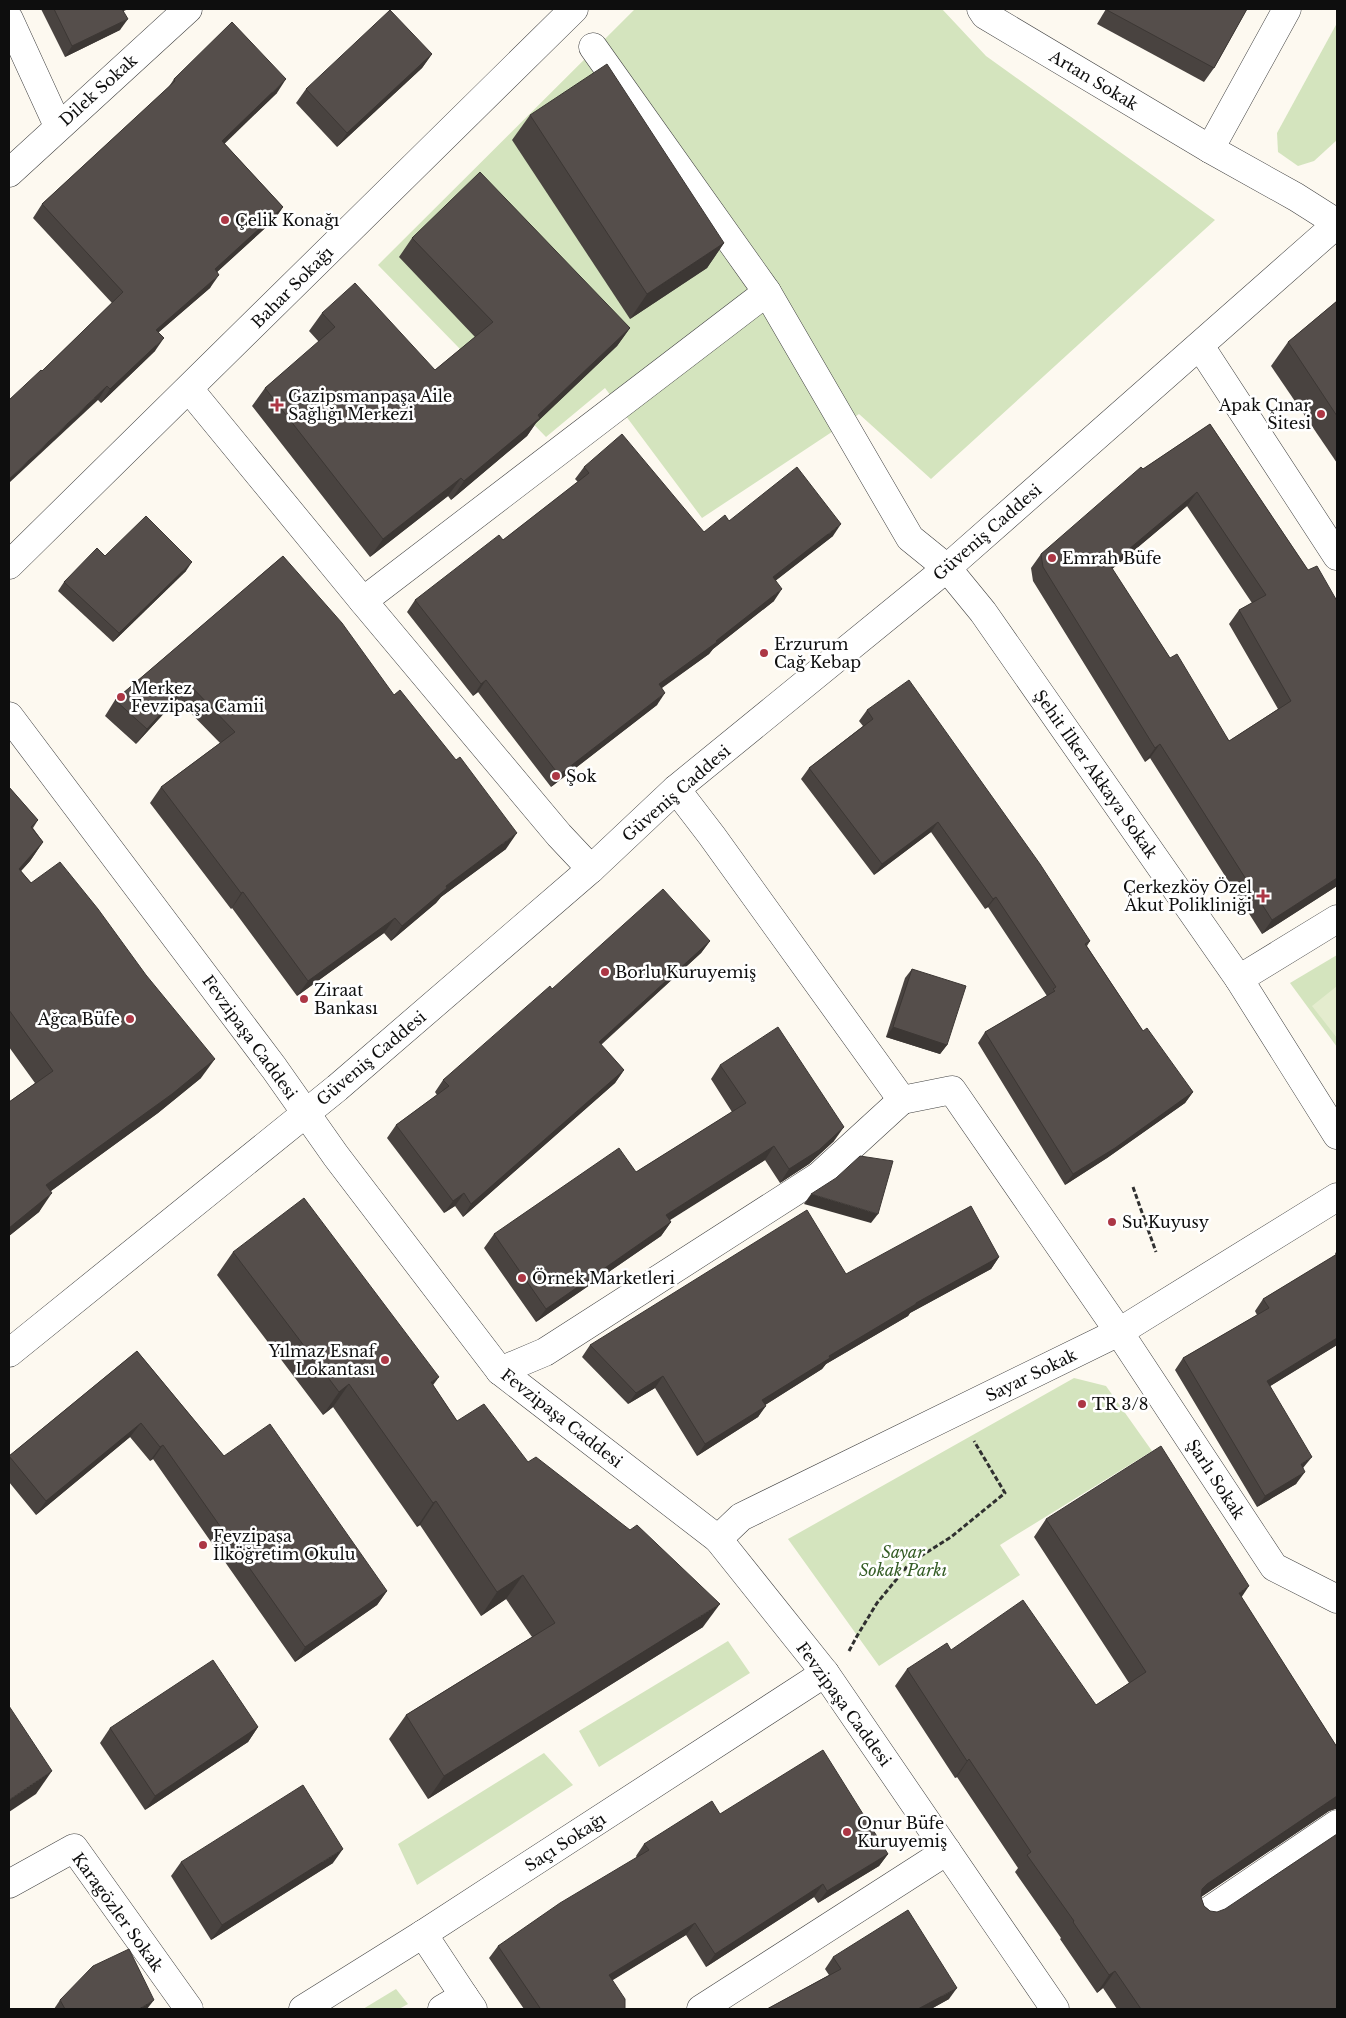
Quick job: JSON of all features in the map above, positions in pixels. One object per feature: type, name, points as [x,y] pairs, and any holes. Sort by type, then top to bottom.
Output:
[{"type":"street","name":"Dilek Sokak","points":[[9,173],[58,126],[188,9]]},
{"type":"street","name":"Bahar Sokağı","points":[[9,565],[574,9]]},
{"type":"street","name":"Artan Sokak","points":[[981,9],[985,15],[1210,149],[1296,197],[1337,224]]},
{"type":"street","points":[[1210,149],[1287,9]]},
{"type":"street","points":[[9,19],[58,126]]},
{"type":"street","name":"Şehit İlker Akkaya Sokak","points":[[593,47],[767,292],[910,538],[946,568],[983,612],[1239,979],[1337,1135]]},
{"type":"street","name":"Güveniş Caddesi","points":[[9,1353],[306,1113],[591,869],[676,789],[946,568],[1337,224]]},
{"type":"street","points":[[363,601],[767,292]]},
{"type":"street","points":[[1200,346],[1337,556]]},
{"type":"street","points":[[189,389],[363,601],[559,835],[591,869]]},
{"type":"street","name":"Fevzipaşa Caddesi","points":[[9,716],[274,1068],[336,1156],[500,1372],[718,1539],[825,1673],[1055,2009]]},
{"type":"street","points":[[500,1372],[545,1352],[819,1176],[902,1100],[676,789]]},
{"type":"street","points":[[1239,979],[1337,918]]},
{"type":"street","name":"Şarlı Sokak","points":[[902,1100],[952,1090],[1119,1332],[1274,1567],[1337,1599]]},
{"type":"street","name":"Sayar Sokak","points":[[718,1539],[741,1517],[1119,1332],[1337,1198]]},
{"type":"street","name":"Saçı Sokağı","points":[[303,2009],[423,1934],[825,1673]]},
{"type":"street","points":[[1204,1914],[1337,1824]]},
{"type":"street","name":"Karagözler Sokak","points":[[9,1884],[74,1848],[189,2009]]},
{"type":"street","points":[[701,2009],[947,1851]]},
{"type":"street","points":[[423,1934],[459,2005]]},
{"type":"path","points":[[1133,1187],[1156,1252]]},
{"type":"path","points":[[849,1652],[856,1636],[877,1603],[910,1562],[951,1537],[1005,1493],[971,1436]]},
{"type":"green space","points":[[635,9],[942,9],[986,56],[1215,220],[931,479],[859,414],[702,518],[605,388],[546,437],[378,265]]},
{"type":"green space","points":[[1337,23],[1337,140],[1314,161],[1298,166],[1278,152],[1277,133]]},
{"type":"green space","points":[[1337,955],[1337,1047],[1290,983]]},
{"type":"green space","points":[[1337,986],[1337,1038],[1312,1006]]},
{"type":"green space","name":"Sayar Sokak Parkı","points":[[1074,1378],[1106,1386],[1152,1451],[1000,1545],[1020,1575],[879,1666],[788,1539]]},
{"type":"green space","points":[[728,1641],[750,1673],[599,1767],[579,1731]]},
{"type":"green space","points":[[544,1753],[573,1785],[417,1885],[398,1844]]},
{"type":"green space","points":[[396,1989],[408,2004],[399,2009],[363,2009]]},
{"type":"building","points":[[54,9],[122,9],[128,19],[72,46]]},
{"type":"building","points":[[1108,9],[1247,9],[1214,68]]},
{"type":"building","points":[[390,10],[432,54],[347,133],[306,89]]},
{"type":"building","points":[[232,22],[286,79],[222,141],[283,207],[215,269],[219,275],[156,330],[164,338],[110,389],[107,386],[9,479],[9,400],[42,371],[123,292],[42,204],[175,81],[174,79]]},
{"type":"building","points":[[607,64],[724,243],[647,294],[530,115]]},
{"type":"building","points":[[480,172],[630,328],[538,415],[540,418],[464,481],[461,478],[383,539],[265,388],[335,327],[322,313],[355,283],[435,370],[493,322],[412,238]]},
{"type":"building","points":[[1337,301],[1337,416],[1288,342]]},
{"type":"building","points":[[1210,424],[1308,570],[1317,566],[1337,601],[1337,878],[1272,920],[1160,744],[1155,748],[1043,567],[1041,554],[1141,467],[1143,469]],"holes":[[[1197,492],[1266,595],[1239,610],[1291,701],[1229,741],[1177,654],[1170,658],[1110,565]]]},
{"type":"building","points":[[622,434],[704,532],[725,515],[729,521],[797,467],[841,524],[773,577],[782,589],[717,642],[659,684],[665,693],[559,775],[486,680],[481,684],[415,600],[499,535],[503,540],[589,473],[584,467]]},
{"type":"building","points":[[146,516],[192,562],[119,633],[64,582],[97,548],[105,556]]},
{"type":"building","points":[[283,556],[342,623],[394,695],[400,690],[456,760],[460,757],[517,833],[446,886],[447,888],[402,926],[395,918],[308,981],[243,892],[241,893],[161,787],[235,732],[188,683],[147,729],[115,700]]},
{"type":"building","points":[[909,680],[1040,864],[1090,941],[1085,944],[1143,1031],[1147,1028],[1193,1092],[1115,1148],[1073,1174],[985,1032],[1055,991],[1053,989],[1056,987],[996,897],[993,899],[938,822],[882,864],[809,768],[873,719],[867,710]]},
{"type":"building","points":[[9,787],[38,820],[31,827],[43,842],[19,869],[31,883],[60,862],[98,909],[146,975],[215,1059],[172,1094],[46,1185],[52,1193],[9,1228],[9,1102],[53,1071],[9,1010]]},
{"type":"building","points":[[663,889],[710,941],[599,1042],[624,1070],[471,1204],[464,1193],[453,1201],[396,1125],[449,1086],[443,1080],[550,986],[552,989]]},
{"type":"building","points":[[912,969],[966,986],[947,1045],[893,1027]]},
{"type":"building","points":[[778,1027],[844,1127],[819,1150],[789,1169],[774,1146],[666,1215],[671,1222],[546,1309],[494,1234],[619,1148],[636,1172],[746,1103],[720,1065]]},
{"type":"building","points":[[860,1156],[893,1161],[878,1214],[811,1194],[836,1178]]},
{"type":"building","points":[[304,1198],[439,1377],[431,1382],[457,1421],[484,1404],[528,1462],[536,1457],[630,1530],[637,1525],[720,1604],[444,1776],[406,1715],[555,1623],[523,1575],[497,1592],[436,1501],[433,1503],[349,1384],[339,1392],[233,1252]]},
{"type":"building","points":[[971,1206],[999,1257],[916,1303],[829,1356],[830,1358],[762,1400],[766,1406],[705,1444],[663,1376],[636,1393],[590,1345],[807,1210],[846,1274]]},
{"type":"building","points":[[1337,1254],[1337,1338],[1267,1381],[1312,1457],[1301,1464],[1305,1472],[1265,1496],[1183,1358],[1269,1308],[1263,1299]]},
{"type":"building","points":[[137,1351],[224,1456],[270,1424],[387,1591],[305,1647],[163,1445],[160,1447],[141,1423],[46,1501],[9,1456]]},
{"type":"building","points":[[1161,1446],[1249,1586],[1239,1593],[1337,1747],[1337,1796],[1207,1884],[1202,1889],[1201,1897],[1204,1906],[1210,1911],[1217,1912],[1225,1909],[1337,1834],[1337,2009],[1141,2009],[1115,1971],[1109,1975],[1074,1921],[1027,1855],[1031,1852],[969,1759],[967,1761],[907,1669],[947,1643],[951,1650],[1023,1600],[1096,1705],[1146,1672],[1046,1519]]},
{"type":"building","points":[[213,1660],[258,1727],[155,1796],[110,1728]]},
{"type":"building","points":[[9,1706],[52,1771],[9,1800]]},
{"type":"building","points":[[823,1750],[888,1854],[827,1891],[823,1884],[715,1954],[695,1923],[609,1975],[625,1999],[625,2009],[537,2009],[540,2008],[498,1946],[560,1903],[649,1850],[644,1844],[712,1801],[720,1814]]},
{"type":"building","points":[[303,1785],[343,1849],[222,1925],[181,1862]]},
{"type":"building","points":[[908,1910],[957,1988],[918,2009],[767,2009],[841,1969],[833,1957]]},
{"type":"building","points":[[129,1949],[154,2000],[139,2009],[65,2009],[60,2000],[93,1966]]},
{"type":"place","name":"Çelik Konağı","points":[[225,220]]},
{"type":"place","name":"Gazipsmanpaşa Aile Sağlığı Merkezi","points":[[277,405]]},
{"type":"place","name":"Apak Çınar Sitesi","points":[[1321,414]]},
{"type":"place","name":"Emrah Büfe","points":[[1052,558]]},
{"type":"place","name":"Erzurum Cağ Kebap","points":[[764,653]]},
{"type":"place","name":"Merkez Fevzipaşa Camii","points":[[121,697]]},
{"type":"place","name":"Şok","points":[[556,776]]},
{"type":"place","name":"Çerkezköy Özel Akut Polikliniği","points":[[1263,896]]},
{"type":"place","name":"Borlu Kuruyemiş","points":[[605,972]]},
{"type":"place","name":"Ziraat Bankası","points":[[304,999]]},
{"type":"place","name":"Ağca Büfe","points":[[130,1019]]},
{"type":"place","name":"Su Kuyusy","points":[[1112,1222]]},
{"type":"place","name":"Örnek Marketleri","points":[[522,1278]]},
{"type":"place","name":"Yılmaz Esnaf Lokantası","points":[[385,1360]]},
{"type":"place","name":"TR 3/8","points":[[1082,1404]]},
{"type":"place","name":"Fevzipaşa İlköğretim Okulu","points":[[203,1545]]},
{"type":"place","name":"Onur Büfe Kuruyemiş","points":[[847,1832]]}]
